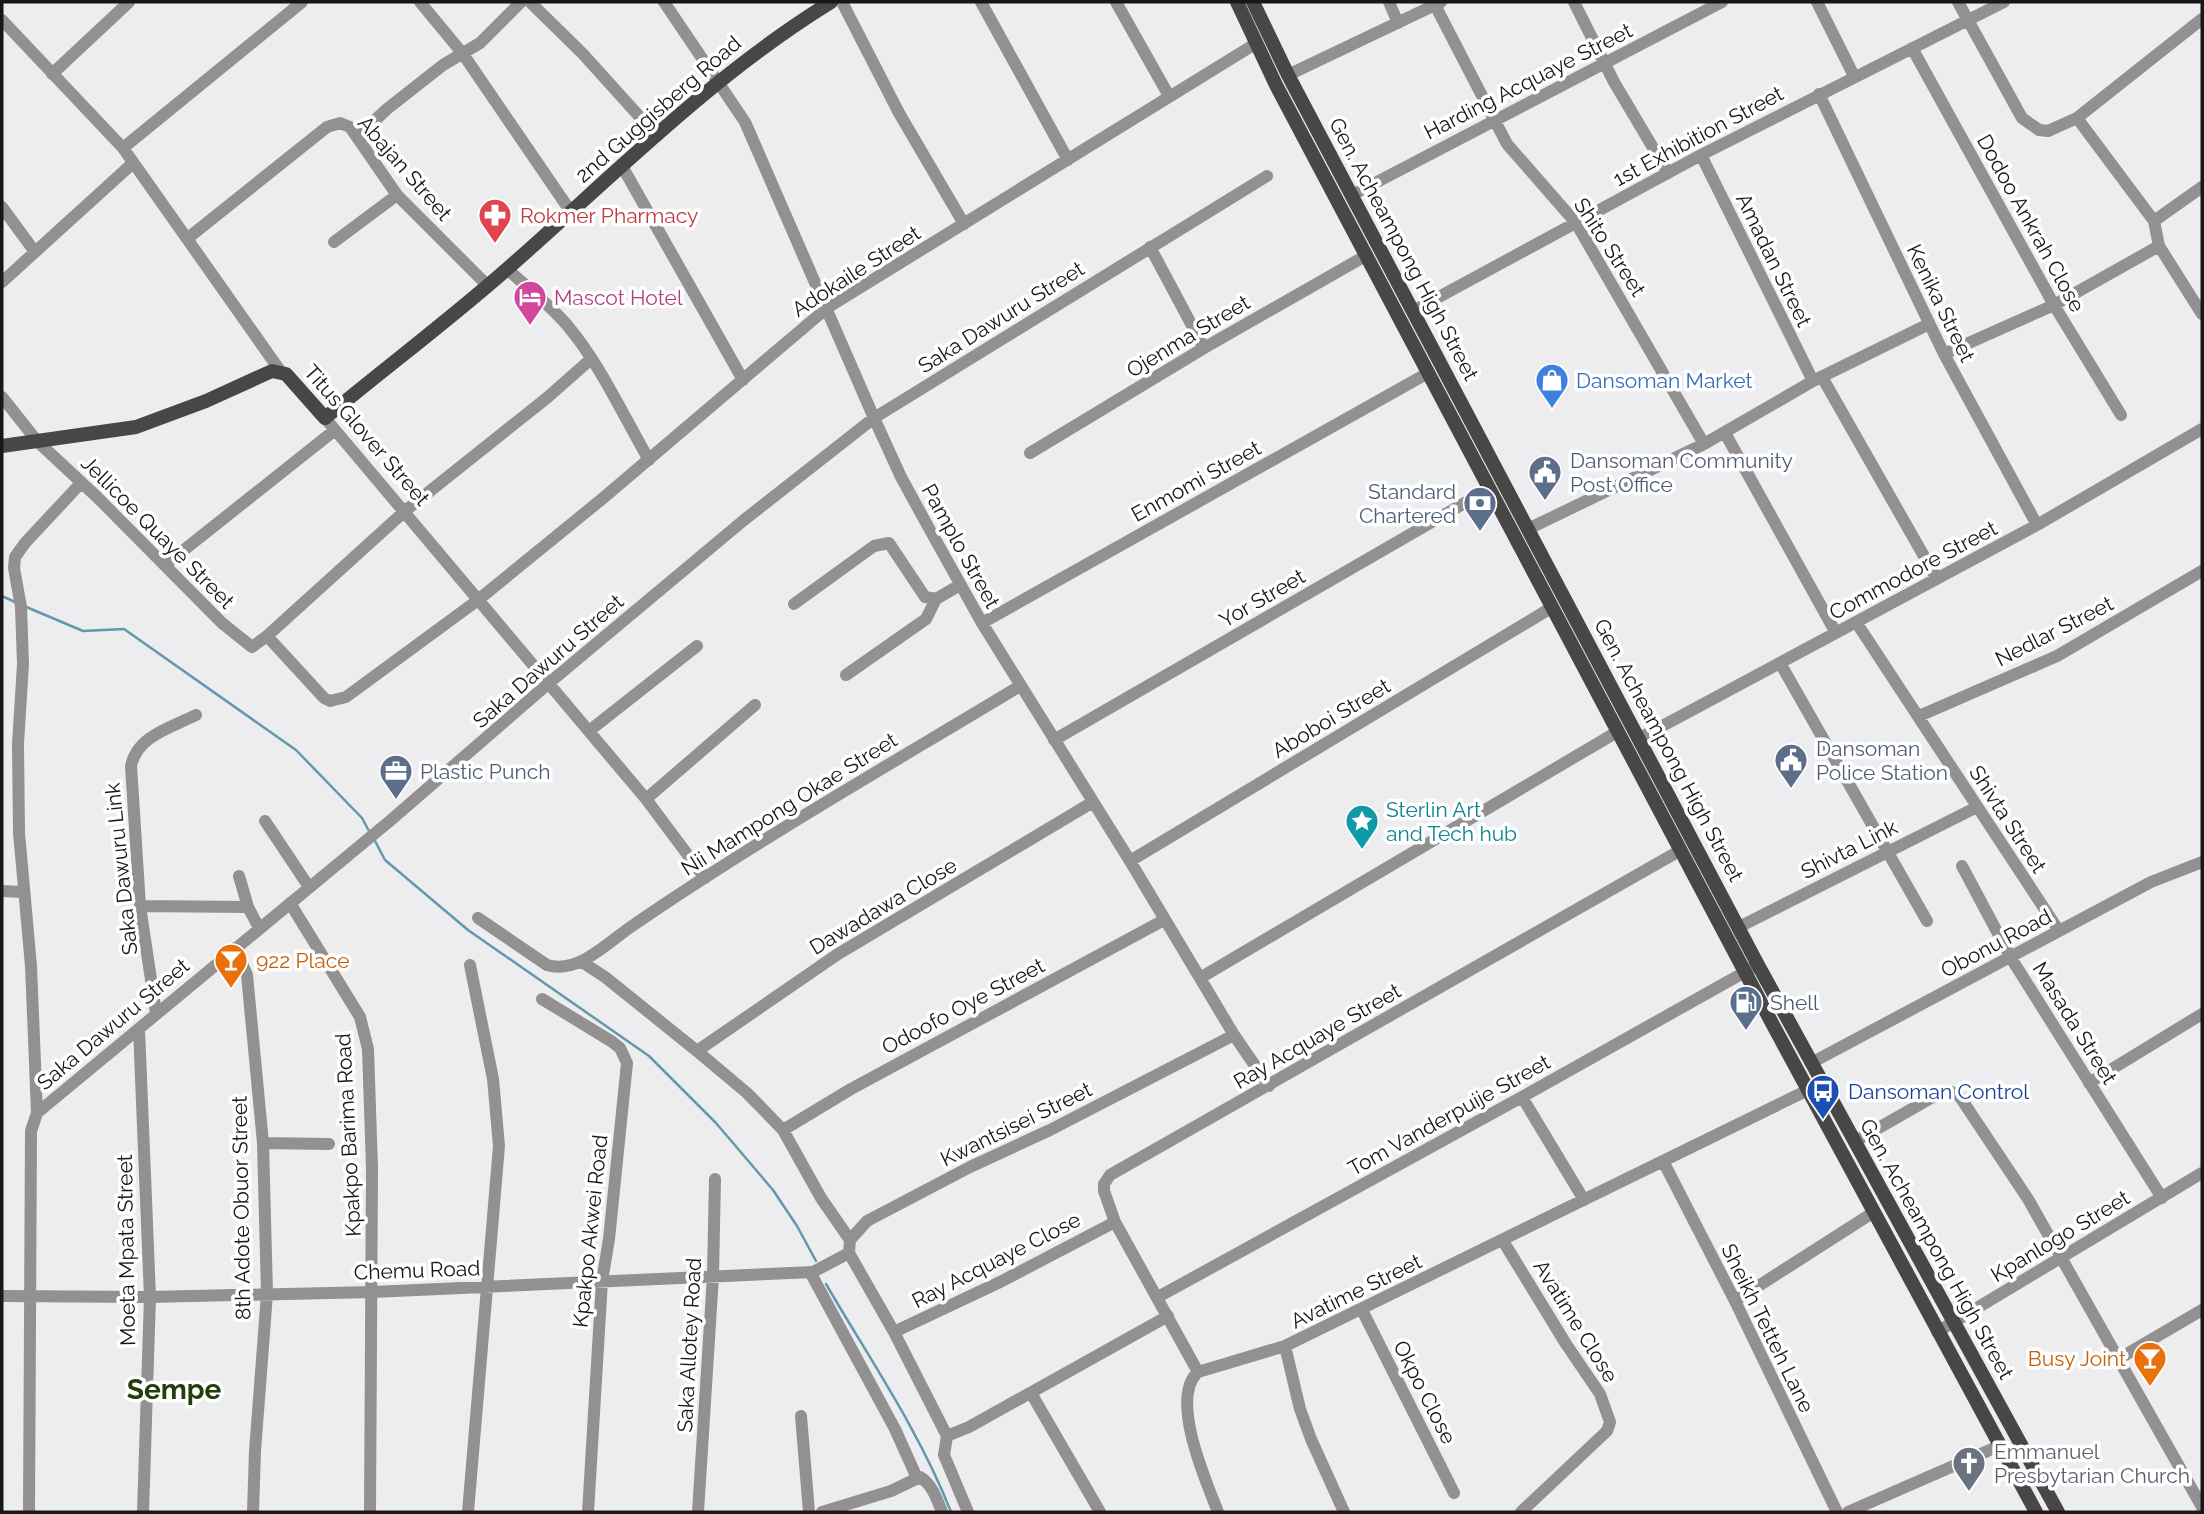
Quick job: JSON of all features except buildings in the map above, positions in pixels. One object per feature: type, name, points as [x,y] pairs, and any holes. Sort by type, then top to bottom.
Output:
[{"type":"main road","name":"2nd Guggisberg Road","points":[[325,418],[507,269],[622,166],[773,38],[831,2]]},
{"type":"main road","name":"Gen. Acheampong High Street","points":[[1237,2],[1255,44],[1681,850],[1811,1063],[2058,1512]]},
{"type":"main road","name":"Gen. Acheampong High Street","points":[[1253,2],[1288,75],[1739,927],[1751,968],[1808,1090],[2036,1512]]},
{"type":"main road","points":[[2,446],[96,434],[153,422],[272,371],[281,372]]},
{"type":"main road","name":"Titus Glover Street","points":[[281,372],[286,374],[325,418]]},
{"type":"street","points":[[52,74],[129,2]]},
{"type":"street","points":[[123,148],[302,2]]},
{"type":"street","points":[[420,2],[463,54],[571,212]]},
{"type":"street","points":[[357,137],[387,109],[443,65],[480,43],[521,2]]},
{"type":"street","points":[[530,2],[583,54],[657,136]]},
{"type":"street","name":"Pamplo Street","points":[[664,2],[698,55],[720,82],[751,135],[901,477],[982,624],[1130,861],[1234,1035],[1269,1086]]},
{"type":"street","points":[[842,2],[899,113],[964,224]]},
{"type":"street","points":[[981,2],[1068,160]]},
{"type":"street","points":[[1116,2],[1169,96]]},
{"type":"street","points":[[1389,2],[1398,23]]},
{"type":"street","points":[[1574,2],[1605,64],[1668,173]]},
{"type":"street","name":"Harding Acquaye Street","points":[[1352,195],[1722,2]]},
{"type":"street","points":[[1817,2],[1854,76]]},
{"type":"street","points":[[1958,2],[2022,118],[2039,130],[2048,131],[2077,118],[2202,19]]},
{"type":"street","name":"1st Exhibition Street","points":[[1413,311],[1701,155],[2004,2]]},
{"type":"street","points":[[1288,75],[1438,3]]},
{"type":"street","name":"Shito Street","points":[[1438,3],[1507,144],[1576,223],[1704,444]]},
{"type":"street","name":"Titus Glover Street","points":[[2,20],[123,148],[281,372]]},
{"type":"street","name":"Adokaile Street","points":[[267,636],[324,698],[339,701],[346,697],[478,600],[649,460],[827,308],[1255,44]]},
{"type":"street","name":"Dodoo Ankrah Close","points":[[1912,48],[2054,305],[2121,415]]},
{"type":"street","name":"Kenika Street","points":[[1819,94],[1944,354],[2037,526]]},
{"type":"street","points":[[2077,118],[2154,221],[2159,247],[2201,310]]},
{"type":"street","name":"Abajan Street","points":[[188,238],[327,127],[340,123],[349,127],[357,137],[397,195],[487,285]]},
{"type":"street","name":"Amadan Street","points":[[1701,155],[1817,379],[1937,579]]},
{"type":"street","points":[[2,282],[133,163]]},
{"type":"street","points":[[622,166],[743,380]]},
{"type":"street","name":"Saka Dawuru Street","points":[[29,1512],[31,1130],[37,1113],[391,820],[744,520],[874,418],[1267,176]]},
{"type":"street","points":[[2154,221],[2202,187]]},
{"type":"street","points":[[334,242],[397,195]]},
{"type":"street","points":[[2,208],[35,252]]},
{"type":"street","points":[[1150,247],[1204,348]]},
{"type":"street","points":[[1944,354],[2054,305],[2159,247]]},
{"type":"street","name":"Ojenma Street","points":[[1030,453],[1204,348],[1367,255]]},
{"type":"street","points":[[507,269],[565,323],[591,359],[649,460]]},
{"type":"street","points":[[1528,530],[1704,444],[1817,379],[1929,324]]},
{"type":"street","points":[[267,636],[405,511],[548,397],[591,359]]},
{"type":"street","name":"Enmomi Street","points":[[982,624],[1428,373]]},
{"type":"street","name":"Jellicoe Quaye Street","points":[[2,397],[37,441],[222,623],[249,647],[254,647],[267,636]]},
{"type":"street","name":"Titus Glover Street","points":[[325,418],[646,799],[705,878]]},
{"type":"street","name":"Commodore Street","points":[[1638,739],[2037,526],[2202,429]]},
{"type":"street","points":[[165,565],[335,430]]},
{"type":"street","points":[[1725,433],[1836,633]]},
{"type":"street","points":[[37,1113],[31,966],[23,892],[18,776],[23,664],[21,607],[15,577],[15,558],[24,543],[81,483]]},
{"type":"street","name":"Yor Street","points":[[1054,740],[1489,489]]},
{"type":"street","points":[[794,604],[874,546],[889,543],[925,597],[936,599]]},
{"type":"street","name":"Nedlar Street","points":[[1919,716],[2057,656],[2202,571]]},
{"type":"street","points":[[846,675],[926,619],[936,599],[960,584]]},
{"type":"street","name":"Aboboi Street","points":[[1130,861],[1551,608]]},
{"type":"street","name":"Shivta Street","points":[[1856,622],[2059,931]]},
{"type":"street","points":[[589,731],[697,646]]},
{"type":"street","points":[[1780,663],[1927,921]]},
{"type":"street","name":"Nii Mampong Okae Street","points":[[582,962],[649,914],[783,828],[1020,686]]},
{"type":"street","points":[[646,799],[755,705]]},
{"type":"street","name":"Saka Dawuru Link","points":[[156,1013],[140,906],[131,766],[134,753],[144,741],[196,715]]},
{"type":"street","points":[[1200,978],[1617,732]]},
{"type":"street","name":"Dawadawa Close","points":[[697,1051],[838,954],[1093,802]]},
{"type":"street","name":"Shivta Link","points":[[1739,927],[1977,807]]},
{"type":"street","points":[[265,821],[309,887]]},
{"type":"street","name":"Ray Acquaye Street","points":[[1168,1316],[1115,1222],[1104,1191],[1104,1184],[1110,1175],[1681,850]]},
{"type":"street","name":"Obonu Road","points":[[1811,1063],[2151,882],[2202,862]]},
{"type":"street","name":"Masada Street","points":[[1962,866],[2011,958],[2162,1198]]},
{"type":"street","points":[[239,876],[248,907],[259,928]]},
{"type":"street","points":[[2,891],[23,892]]},
{"type":"street","name":"Kpakpo Barima Road","points":[[290,903],[355,1008],[365,1031],[368,1049],[373,1292],[370,1512]]},
{"type":"street","points":[[140,906],[248,907]]},
{"type":"street","points":[[478,918],[547,965],[559,967],[582,962],[605,977],[747,1093],[783,1130],[849,1246],[947,1436],[944,1455],[968,1512]]},
{"type":"street","name":"Odoofo Oye Street","points":[[783,1130],[874,1076],[1164,920]]},
{"type":"street","name":"8th Adote Obuor Street","points":[[234,948],[247,975],[263,1143],[267,1294],[253,1512]]},
{"type":"street","points":[[467,1512],[499,1146],[493,1079],[470,965]]},
{"type":"street","name":"Tom Vanderpuije Street","points":[[1158,1297],[1751,968]]},
{"type":"street","name":"Kpakpo Akwei Road","points":[[542,999],[611,1041],[620,1048],[627,1063],[609,1239],[602,1281],[588,1512]]},
{"type":"street","points":[[2089,1083],[2202,1014]]},
{"type":"street","name":"Moeta Mpata Street","points":[[139,1029],[150,1297],[143,1512]]},
{"type":"street","name":"Kwantsisei Street","points":[[831,1263],[849,1246],[867,1221],[1234,1035]]},
{"type":"street","name":"Avatime Street","points":[[1198,1372],[1285,1346],[1808,1090]]},
{"type":"street","points":[[1854,1142],[1938,1094],[1955,1092],[2028,1199],[2062,1256],[2202,1507]]},
{"type":"street","points":[[1522,1097],[1584,1200]]},
{"type":"street","points":[[263,1143],[329,1144]]},
{"type":"street","name":"Sheikh Tetteh Lane","points":[[1663,1161],[1735,1301],[1837,1512]]},
{"type":"street","name":"Kpanlogo Street","points":[[1937,1332],[2202,1173]]},
{"type":"street","name":"Saka Allotey Road","points":[[698,1512],[713,1276],[715,1179]]},
{"type":"street","points":[[1735,1301],[1874,1212]]},
{"type":"street","name":"Ray Acquaye Close","points":[[894,1332],[1000,1282],[1115,1222]]},
{"type":"street","name":"Avatime Close","points":[[1503,1241],[1566,1345],[1600,1394],[1610,1422],[1607,1431],[1521,1512]]},
{"type":"street","name":"Chemu Road","points":[[2,1296],[150,1297],[373,1292],[811,1272],[831,1263]]},
{"type":"street","points":[[811,1272],[895,1429],[917,1478]]},
{"type":"street","name":"Okpo Close","points":[[1362,1310],[1454,1493]]},
{"type":"street","points":[[2120,1358],[2202,1310]]},
{"type":"street","points":[[947,1436],[969,1427],[1168,1316],[1198,1372],[1192,1377],[1186,1392],[1189,1419],[1198,1456],[1218,1512]]},
{"type":"street","points":[[1285,1346],[1304,1419],[1344,1512]]},
{"type":"street","points":[[1031,1393],[1100,1512]]},
{"type":"street","points":[[801,1416],[809,1512]]},
{"type":"street","points":[[1848,1512],[1999,1446]]},
{"type":"street","points":[[822,1512],[891,1491],[917,1478],[924,1479],[933,1491],[942,1512]]},
{"type":"waterway","points":[[2,596],[15,602]]},
{"type":"waterway","points":[[24,606],[83,631],[124,629],[296,750],[362,818],[370,833]]},
{"type":"waterway","points":[[374,839],[385,860],[468,930],[649,1056],[716,1123],[773,1190],[816,1261]]},
{"type":"waterway","points":[[826,1284],[909,1424],[951,1512]]},
{"type":"place","name":"Rokmer Pharmacy","points":[[495,245]]},
{"type":"place","name":"Mascot Hotel","points":[[530,327]]},
{"type":"place","name":"Dansoman Market","points":[[1552,410]]},
{"type":"place","name":"Dansoman Community Post Office","points":[[1545,502]]},
{"type":"place","name":"Standard Chartered","points":[[1480,533]]},
{"type":"place","name":"Dansoman Police Station","points":[[1791,790]]},
{"type":"place","name":"Plastic Punch","points":[[396,801]]},
{"type":"place","name":"Sterlin Art and Tech hub","points":[[1362,851]]},
{"type":"place","name":"922 Place","points":[[231,990]]},
{"type":"place","name":"Shell","points":[[1746,1032]]},
{"type":"place","name":"Dansoman Control","points":[[1823,1121]]},
{"type":"place","name":"Busy Joint","points":[[2150,1388]]},
{"type":"place","name":"Emmanuel Presbytarian Church","points":[[1969,1493]]},
{"type":"district","name":"Sempe","points":[[174,1389]]}]
